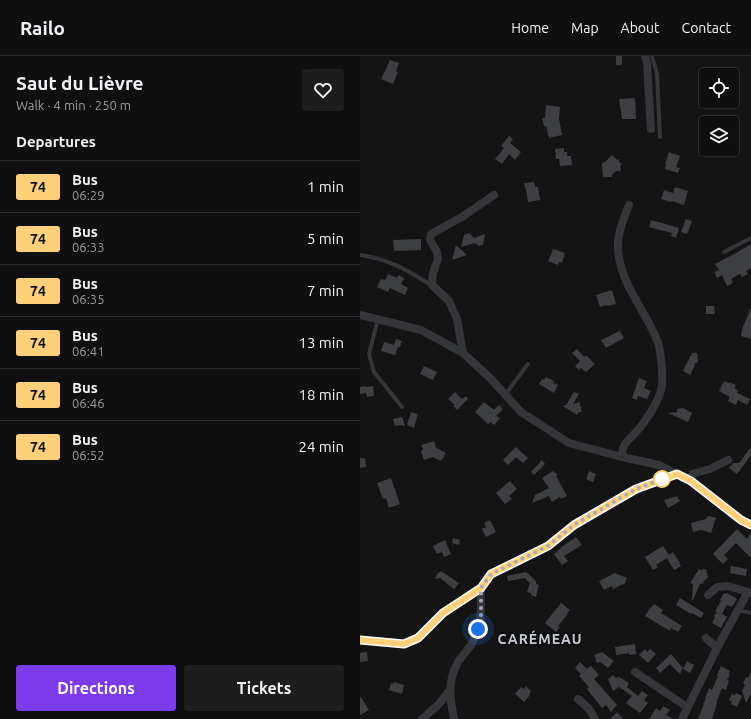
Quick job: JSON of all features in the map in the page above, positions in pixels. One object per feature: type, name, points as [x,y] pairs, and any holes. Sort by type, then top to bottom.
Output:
[{"type":"street","points":[[645,56],[647,63],[651,129]]},
{"type":"street","points":[[463,353],[457,319],[449,301],[432,285],[438,260],[437,252],[430,240],[431,234],[462,218],[494,195]]},
{"type":"street","points":[[622,457],[624,446],[647,419],[661,392],[662,386],[662,372],[658,341],[621,268],[618,242],[629,205]]},
{"type":"street","points":[[360,315],[421,330],[463,353],[490,378],[521,412],[569,443],[659,465],[691,481],[741,520],[751,525]]},
{"type":"street","points":[[691,481],[692,474],[710,469],[728,460]]},
{"type":"street","points":[[360,640],[404,644],[418,638],[443,613],[481,588],[491,574],[548,546],[574,525],[636,489],[677,474]]},
{"type":"street","points":[[682,719],[717,648],[738,610],[750,592],[728,586],[717,587],[708,595]]},
{"type":"street","points":[[454,719],[450,700],[453,674],[458,662],[472,643],[481,620],[481,588]]},
{"type":"street","points":[[706,638],[717,648]]},
{"type":"street","points":[[636,672],[687,707]]},
{"type":"street","points":[[422,719],[438,705],[450,690]]},
{"type":"street","points":[[578,699],[589,709],[595,719]]},
{"type":"lane","points":[[652,56],[657,74],[660,136]]},
{"type":"lane","points":[[724,252],[751,238]]},
{"type":"lane","points":[[360,255],[390,262],[432,285]]},
{"type":"lane","points":[[378,319],[369,354],[374,372],[402,407]]},
{"type":"lane","points":[[505,395],[528,364]]},
{"type":"lane","points":[[738,610],[751,613]]},
{"type":"building","points":[[616,56],[622,56],[622,65],[616,65]]},
{"type":"building","points":[[390,60],[399,63],[396,71],[398,72],[393,84],[381,79]]},
{"type":"building","points":[[635,98],[636,119],[622,119],[619,99]]},
{"type":"building","points":[[546,105],[560,107],[559,119],[562,135],[549,138],[542,118],[545,118]]},
{"type":"building","points":[[509,136],[513,139],[510,143],[521,152],[515,160],[509,154],[502,164],[495,159],[504,148],[501,146]]},
{"type":"building","points":[[564,148],[564,152],[567,152],[567,156],[571,156],[572,165],[560,166],[559,159],[556,159],[555,149]]},
{"type":"building","points":[[669,152],[680,156],[676,167],[680,168],[678,173],[665,169]]},
{"type":"building","points":[[612,155],[617,160],[619,159],[619,162],[622,164],[620,166],[621,171],[616,171],[612,177],[603,177],[602,163]]},
{"type":"building","points":[[534,182],[535,187],[538,187],[540,200],[528,202],[524,183]]},
{"type":"building","points":[[675,187],[688,191],[684,205],[661,199],[664,190],[673,193]]},
{"type":"building","points":[[686,219],[692,221],[687,234],[681,232]]},
{"type":"building","points":[[651,220],[679,228],[676,238],[671,236],[672,233],[649,227]]},
{"type":"building","points":[[469,233],[474,238],[485,234],[483,245],[479,246],[475,243],[461,247],[464,235]]},
{"type":"building","points":[[421,239],[421,250],[394,251],[393,240]]},
{"type":"building","points":[[751,244],[751,268],[746,271],[748,274],[742,277],[740,274],[731,279],[733,283],[727,286],[722,275],[717,278],[714,272],[719,270],[715,264]]},
{"type":"building","points":[[456,245],[467,255],[452,260]]},
{"type":"building","points":[[553,249],[565,253],[562,263],[559,262],[558,265],[548,261]]},
{"type":"building","points":[[388,274],[397,278],[399,275],[404,278],[401,284],[408,288],[405,295],[390,288],[388,292],[377,287],[381,279],[385,280]]},
{"type":"building","points":[[612,290],[616,304],[600,307],[596,295]]},
{"type":"building","points":[[706,306],[714,306],[715,314],[706,314]]},
{"type":"building","points":[[750,309],[751,339],[741,336],[743,325]]},
{"type":"building","points":[[620,331],[624,338],[606,348],[601,340]]},
{"type":"building","points":[[396,339],[402,341],[395,355],[381,351],[384,342],[394,345]]},
{"type":"building","points":[[577,349],[584,357],[586,355],[595,364],[586,372],[581,368],[579,370],[575,366],[580,361],[572,353]]},
{"type":"building","points":[[692,353],[697,353],[698,361],[695,363],[690,375],[683,371]]},
{"type":"building","points":[[424,366],[437,372],[433,380],[420,374]]},
{"type":"building","points":[[546,377],[558,385],[554,393],[539,384],[542,379],[544,380]]},
{"type":"building","points":[[639,378],[647,381],[644,388],[651,391],[647,399],[638,396],[637,400],[632,398]]},
{"type":"building","points":[[724,381],[736,385],[734,388],[738,390],[737,393],[750,399],[747,405],[738,400],[736,405],[728,401],[730,397],[719,391]]},
{"type":"building","points":[[373,386],[374,396],[367,397],[366,393],[360,394],[360,387]]},
{"type":"building","points":[[455,392],[462,399],[466,396],[468,399],[457,410],[453,406],[455,405],[448,399]]},
{"type":"building","points":[[574,392],[579,394],[573,404],[580,402],[580,406],[582,407],[582,412],[579,412],[577,415],[563,406],[566,405]]},
{"type":"building","points":[[484,402],[494,410],[499,405],[503,409],[496,416],[500,418],[494,425],[491,422],[488,424],[475,412]]},
{"type":"building","points":[[683,408],[692,413],[688,422],[668,413],[677,412],[677,409]]},
{"type":"building","points":[[411,412],[418,414],[414,428],[407,425]]},
{"type":"building","points":[[402,417],[405,426],[395,426],[393,419]]},
{"type":"building","points":[[434,441],[436,448],[446,453],[441,461],[433,457],[424,460],[421,452],[423,449],[421,445]]},
{"type":"building","points":[[516,447],[528,458],[523,463],[516,457],[508,465],[503,460]]},
{"type":"building","points":[[750,448],[751,455],[737,474],[729,468],[733,463],[739,463]]},
{"type":"building","points":[[360,458],[365,458],[366,467],[360,468]]},
{"type":"building","points":[[542,460],[545,464],[534,475],[531,472]]},
{"type":"building","points":[[553,471],[558,475],[556,476],[567,496],[561,499],[560,497],[552,502],[549,496],[532,503],[535,495],[549,488],[542,478]]},
{"type":"building","points":[[589,471],[596,474],[593,482],[586,479]]},
{"type":"building","points":[[391,478],[400,504],[389,508],[386,498],[383,499],[377,483]]},
{"type":"building","points":[[510,481],[517,489],[509,496],[512,499],[505,504],[496,493]]},
{"type":"building","points":[[677,496],[680,501],[668,508],[664,500]]},
{"type":"building","points":[[708,516],[716,518],[711,533],[701,530],[693,532],[691,523],[706,519]]},
{"type":"building","points":[[490,520],[496,532],[486,537],[482,529],[486,527],[484,523]]},
{"type":"building","points":[[737,529],[747,539],[751,532],[751,558],[736,543],[724,555],[728,559],[723,564],[713,554]]},
{"type":"building","points":[[576,537],[582,545],[564,556],[568,561],[562,565],[554,554]]},
{"type":"building","points":[[453,538],[460,540],[459,545],[452,543]]},
{"type":"building","points":[[445,540],[451,554],[444,557],[442,552],[437,554],[433,546]]},
{"type":"building","points":[[663,546],[669,555],[673,552],[681,566],[674,570],[667,558],[656,565],[658,567],[653,570],[645,557]]},
{"type":"building","points":[[731,566],[747,569],[746,576],[730,573]]},
{"type":"building","points":[[699,569],[706,569],[708,578],[703,581],[704,583],[700,584],[692,600],[693,584],[690,583]]},
{"type":"building","points":[[441,571],[459,583],[454,589],[440,578],[435,579],[437,574]]},
{"type":"building","points":[[526,572],[536,581],[536,584],[539,585],[536,597],[527,592],[530,583],[525,578],[508,581],[507,576]]},
{"type":"building","points":[[615,573],[627,578],[624,585],[623,584],[613,589],[612,586],[604,590],[599,581]]},
{"type":"building","points":[[724,593],[727,593],[737,599],[732,607],[727,605],[722,614],[727,617],[721,628],[712,623],[717,612],[715,611]]},
{"type":"building","points":[[680,598],[704,613],[701,618],[676,605]]},
{"type":"building","points":[[561,603],[570,610],[558,626],[560,627],[556,632],[545,623]]},
{"type":"building","points":[[654,604],[663,610],[661,613],[682,626],[678,632],[671,628],[670,631],[645,616]]},
{"type":"building","points":[[635,644],[636,654],[629,655],[629,653],[616,655],[615,647]]},
{"type":"building","points":[[645,649],[647,652],[650,649],[656,654],[648,663],[639,655]]},
{"type":"building","points":[[367,652],[368,661],[360,662],[360,653]]},
{"type":"building","points":[[602,652],[614,661],[608,668],[600,662],[597,663],[594,655]]},
{"type":"building","points":[[671,654],[683,668],[680,674],[670,664],[660,673],[656,668]]},
{"type":"building","points":[[687,661],[694,665],[690,673],[683,669]]},
{"type":"building","points":[[580,662],[587,669],[591,666],[599,675],[594,679],[617,705],[611,712],[606,705],[602,708],[587,689],[589,687],[579,676],[581,674],[575,668]]},
{"type":"building","points":[[721,666],[730,671],[726,690],[722,688],[712,719],[698,719],[709,688],[712,690]]},
{"type":"building","points":[[751,672],[751,694],[746,703],[742,691],[745,685],[743,683]]},
{"type":"building","points":[[613,675],[616,678],[619,677],[629,683],[627,687],[638,696],[642,691],[648,695],[644,700],[648,703],[640,713],[626,703],[632,696],[619,687],[613,691],[608,679]]},
{"type":"building","points":[[394,682],[404,685],[402,694],[389,690],[391,683],[393,684]]},
{"type":"building","points":[[526,686],[531,691],[529,694],[530,695],[524,702],[515,694],[521,687],[524,689]]},
{"type":"building","points":[[736,693],[742,696],[737,707],[731,704],[732,702],[729,700],[732,694],[735,695]]},
{"type":"building","points":[[360,696],[369,710],[360,715]]},
{"type":"building","points":[[663,706],[670,710],[666,715],[673,719],[649,719],[656,708],[660,711]]},
{"type":"building","points":[[617,712],[623,719],[610,719]]},
{"type":"bus line","name":"74","points":[[360,640],[404,644],[418,638],[443,613],[481,588],[491,574],[548,546],[574,525],[636,489],[677,474],[691,481],[741,520],[751,525]]},
{"type":"district","name":"CARÉMEAU","points":[[540,639]]},
{"type":"route","points":[[478,629],[481,620],[481,588],[491,574],[548,546],[574,525],[636,489],[662,479]]}]
